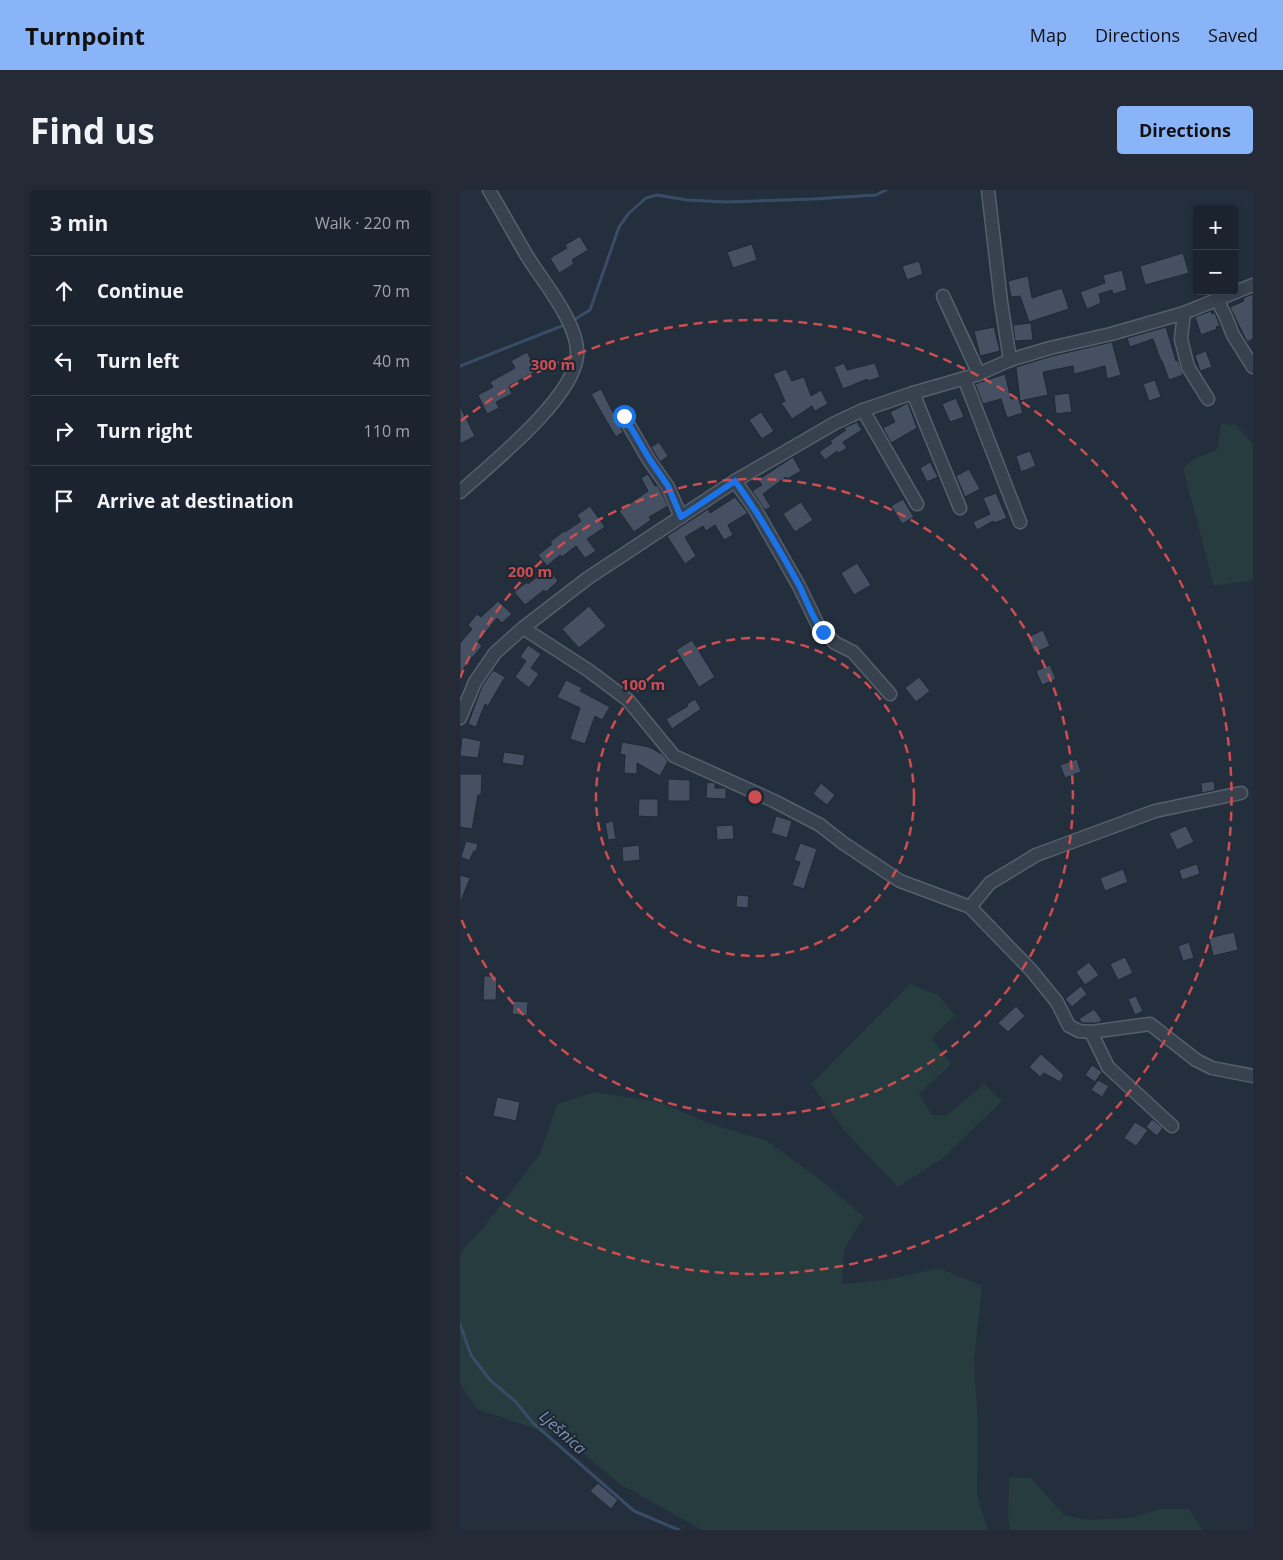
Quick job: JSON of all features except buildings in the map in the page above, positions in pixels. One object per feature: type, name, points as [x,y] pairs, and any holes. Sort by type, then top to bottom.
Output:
[{"type":"street","points":[[460,492],[527,430],[560,395],[571,378],[578,355],[566,316],[527,257],[489,190]]},
{"type":"street","points":[[988,190],[1010,360]]},
{"type":"street","points":[[460,718],[475,682],[495,652],[523,628],[588,578],[735,481],[835,423],[863,410],[979,374],[1010,360],[1184,313],[1253,284]]},
{"type":"street","points":[[943,296],[979,374]]},
{"type":"street","points":[[1217,300],[1233,335],[1253,367]]},
{"type":"street","points":[[1184,313],[1181,339],[1188,367],[1208,399]]},
{"type":"street","points":[[964,378],[1020,522]]},
{"type":"street","points":[[913,393],[960,508]]},
{"type":"street","points":[[863,410],[917,504]]},
{"type":"street","points":[[624,416],[668,486],[681,517]]},
{"type":"street","points":[[735,481],[755,509],[799,586],[818,625],[835,643],[853,652],[890,694]]},
{"type":"street","points":[[523,628],[588,670],[628,700],[674,756],[774,801],[820,826],[900,880],[970,907],[1031,970],[1056,1002],[1069,1026],[1079,1031],[1091,1032],[1150,1024],[1196,1060],[1212,1068],[1253,1076]]},
{"type":"street","points":[[970,907],[990,883],[1036,855],[1155,811],[1241,793]]},
{"type":"street","points":[[1091,1032],[1108,1067],[1172,1126]]},
{"type":"green space","points":[[1221,424],[1236,425],[1253,445],[1253,580],[1214,586],[1183,468],[1196,458],[1217,450]]},
{"type":"green space","points":[[910,984],[938,995],[955,1015],[932,1038],[951,1064],[919,1094],[932,1115],[947,1115],[984,1084],[1002,1101],[943,1158],[898,1187],[844,1130],[811,1084]]},
{"type":"green space","points":[[594,1092],[660,1102],[705,1122],[767,1141],[817,1177],[864,1217],[844,1249],[842,1284],[885,1280],[939,1268],[982,1286],[974,1360],[978,1428],[977,1495],[988,1530],[702,1530],[620,1484],[566,1439],[477,1409],[460,1384],[460,1253],[483,1228],[540,1154],[557,1104]]},
{"type":"green space","points":[[1009,1477],[1031,1478],[1065,1516],[1092,1520],[1130,1518],[1160,1509],[1189,1509],[1203,1530],[1010,1530],[1008,1516]]},
{"type":"waterway","points":[[572,321],[590,310],[619,227],[629,213],[646,198],[657,195],[687,200],[725,202],[876,195],[886,190]]},
{"type":"waterway","points":[[460,366],[567,324]]},
{"type":"waterway","name":"Lješnica","points":[[460,1324],[471,1355],[490,1380],[516,1402],[532,1422],[634,1511],[679,1530]]},
{"type":"route","points":[[624,416],[668,486],[681,517],[735,481],[755,509],[823,632]]}]
